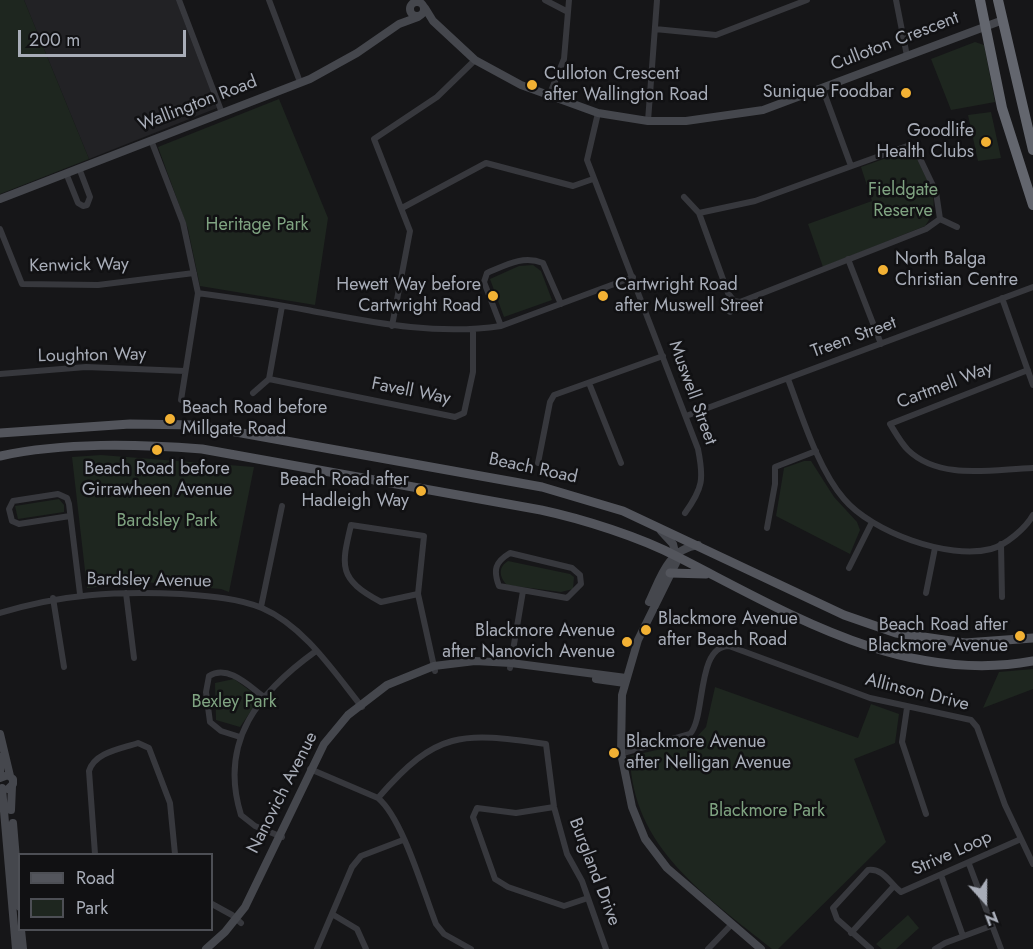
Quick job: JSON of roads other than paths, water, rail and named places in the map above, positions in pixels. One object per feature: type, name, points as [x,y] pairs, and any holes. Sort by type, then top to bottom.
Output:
[{"type":"highway","points":[[980,0],[1007,126],[1033,205]]},
{"type":"highway","points":[[998,0],[1033,150]]},
{"type":"main road","name":"Beach Road","points":[[0,433],[130,424],[197,425],[542,487],[600,502],[698,545],[844,615],[896,633],[965,643],[1033,638]]},
{"type":"main road","points":[[0,456],[68,448],[166,446],[238,454],[579,518],[677,556],[708,574],[816,626],[901,657],[991,665],[1033,660]]},
{"type":"main road","points":[[670,573],[708,574]]},
{"type":"street","points":[[179,0],[222,113]]},
{"type":"street","points":[[269,0],[300,82]]},
{"type":"street","points":[[545,0],[568,12]]},
{"type":"street","points":[[548,97],[564,59],[569,0]]},
{"type":"street","points":[[648,121],[657,0]]},
{"type":"street","points":[[655,29],[716,35],[807,0]]},
{"type":"street","points":[[896,0],[907,56]]},
{"type":"street","name":"Wallington Road","points":[[0,199],[300,82],[357,53],[399,24],[415,7]]},
{"type":"street","name":"Culloton Crescent","points":[[415,7],[475,60],[548,97],[598,113],[648,121],[686,121],[763,110],[1003,20]]},
{"type":"street","points":[[392,326],[410,231],[374,139],[437,97],[475,60]]},
{"type":"street","points":[[822,87],[851,166]]},
{"type":"street","name":"Muswell Street","points":[[598,113],[587,160],[698,449],[703,473],[699,493],[686,513]]},
{"type":"street","points":[[151,140],[183,223],[198,293],[181,400]]},
{"type":"street","points":[[699,213],[755,201],[910,145],[915,148],[936,192],[940,219]]},
{"type":"street","points":[[402,208],[486,163],[573,186],[593,179]]},
{"type":"street","points":[[66,173],[78,202],[83,206],[87,205],[90,197],[79,168]]},
{"type":"street","points":[[684,197],[699,213],[728,293],[734,301],[740,302],[926,229],[940,219]]},
{"type":"street","points":[[940,219],[957,227]]},
{"type":"street","name":"Kenwick Way","points":[[0,229],[22,284],[98,285],[194,273]]},
{"type":"street","points":[[501,326],[484,282],[487,273],[517,260],[532,259],[543,263],[561,304]]},
{"type":"street","points":[[848,259],[881,344]]},
{"type":"street","points":[[198,293],[392,326],[438,330],[473,329],[501,326],[633,277]]},
{"type":"street","name":"Treen Street","points":[[686,416],[1033,287]]},
{"type":"street","points":[[1002,298],[1033,385]]},
{"type":"street","points":[[730,312],[734,301]]},
{"type":"street","points":[[253,393],[269,379],[282,306]]},
{"type":"street","name":"Favell Way","points":[[269,379],[455,417],[464,413],[473,372],[473,329]]},
{"type":"street","points":[[538,463],[550,402],[555,395],[663,356]]},
{"type":"street","name":"Loughton Way","points":[[0,374],[86,368],[185,371]]},
{"type":"street","name":"Cartmell Way","points":[[1028,370],[890,424],[908,450],[931,466],[955,470],[1033,468]]},
{"type":"street","points":[[788,379],[816,451],[844,499],[879,528],[935,548],[991,549],[1028,525],[1033,515]]},
{"type":"street","points":[[589,382],[621,463]]},
{"type":"street","points":[[767,528],[775,484],[775,467],[816,451]]},
{"type":"street","points":[[70,516],[19,524],[12,521],[9,509],[13,501],[58,494],[67,498],[70,516],[80,594]]},
{"type":"street","points":[[261,608],[282,506]]},
{"type":"street","points":[[623,680],[643,628],[677,556],[670,539],[648,522]]},
{"type":"street","points":[[849,568],[872,522]]},
{"type":"street","points":[[418,594],[381,602],[364,593],[347,573],[343,561],[351,525],[424,536],[418,594],[435,669]]},
{"type":"street","points":[[1001,544],[1002,597]]},
{"type":"street","points":[[698,545],[687,548],[667,563],[639,623],[623,680],[616,716],[619,754],[628,809],[645,849],[670,877],[760,949]]},
{"type":"street","points":[[926,593],[935,548]]},
{"type":"street","points":[[510,553],[566,566],[580,575],[581,584],[567,598],[523,591],[499,586],[494,573],[499,560],[510,553]]},
{"type":"street","points":[[511,666],[523,591]]},
{"type":"street","points":[[126,593],[134,658]]},
{"type":"street","name":"Bardsley Avenue","points":[[0,613],[53,598],[80,594],[126,593],[196,595],[261,608],[293,628],[316,651],[362,706]]},
{"type":"street","points":[[53,598],[64,667]]},
{"type":"street","name":"Allinson Drive","points":[[619,754],[684,737],[693,731],[700,693],[712,655],[719,648],[729,646],[870,698],[907,708],[962,716],[974,723],[1005,805],[1033,864]]},
{"type":"street","points":[[281,836],[255,826],[241,815],[234,765],[240,737],[264,697],[278,680],[316,651]]},
{"type":"street","name":"Nanovich Avenue","points":[[213,949],[239,921],[333,731],[362,706],[403,677],[475,661],[623,680]]},
{"type":"street","points":[[240,737],[221,731],[210,722],[206,692],[209,676],[220,672],[229,674],[264,697]]},
{"type":"street","points":[[907,708],[902,742],[926,814]]},
{"type":"street","points":[[0,734],[10,776],[14,782],[11,809],[18,885]]},
{"type":"street","name":"Burgland Drive","points":[[378,798],[406,766],[439,745],[463,737],[497,737],[546,744],[554,807],[567,854],[588,898],[606,949]]},
{"type":"street","points":[[95,853],[90,779],[92,763],[104,754],[138,743],[149,748],[170,803],[175,853]]},
{"type":"street","points":[[0,758],[0,778],[5,775],[10,776]]},
{"type":"street","points":[[312,770],[378,798],[391,812],[436,924],[444,934],[471,949]]},
{"type":"street","points":[[12,786],[1,787],[16,949]]},
{"type":"street","points":[[554,807],[516,813],[477,808],[473,817],[495,879],[508,887],[564,906],[588,898]]},
{"type":"street","name":"Strive Loop","points":[[871,949],[837,919],[833,908],[868,870],[875,870],[883,874],[901,892],[969,864],[1021,839]]},
{"type":"street","points":[[317,949],[352,867],[361,856],[403,840]]},
{"type":"street","points":[[969,864],[1001,949]]},
{"type":"street","points":[[940,875],[963,936]]},
{"type":"street","points":[[851,933],[894,886]]},
{"type":"street","points":[[213,905],[239,921]]},
{"type":"street","points":[[332,914],[357,929],[366,949]]},
{"type":"street","name":"Nanovich Avenue","points":[[206,949],[239,921]]},
{"type":"street","points":[[708,949],[730,926]]},
{"type":"street","points":[[730,926],[753,949]]},
{"type":"street","points":[[935,949],[991,926]]},
{"type":"street","points":[[21,931],[23,949]]},
{"type":"place","name":"Culloton Crescent after Wallington Road","points":[[532,85]]},
{"type":"place","name":"Sunique Foodbar","points":[[906,93]]},
{"type":"place","name":"Goodlife Health Clubs","points":[[986,142]]},
{"type":"place","name":"North Balga Christian Centre","points":[[883,270]]},
{"type":"place","name":"Hewett Way before Cartwright Road","points":[[493,296]]},
{"type":"place","name":"Cartwright Road after Muswell Street","points":[[603,296]]},
{"type":"place","name":"Beach Road before Millgate Road","points":[[170,419]]},
{"type":"place","name":"Beach Road before Girrawheen Avenue","points":[[157,450]]},
{"type":"place","name":"Beach Road after Hadleigh Way","points":[[421,491]]},
{"type":"place","name":"Blackmore Avenue after Beach Road","points":[[646,630]]},
{"type":"place","name":"Beach Road after Blackmore Avenue","points":[[1020,636]]},
{"type":"place","name":"Blackmore Avenue after Nanovich Avenue","points":[[627,642]]},
{"type":"place","name":"Blackmore Avenue after Nelligan Avenue","points":[[614,753]]},
{"type":"park label","name":"Fieldgate Reserve","points":[[903,201]]},
{"type":"park label","name":"Heritage Park","points":[[257,226]]},
{"type":"park label","name":"Bardsley Park","points":[[167,522]]},
{"type":"park label","name":"Bexley Park","points":[[234,703]]},
{"type":"park label","name":"Blackmore Park","points":[[767,812]]}]
